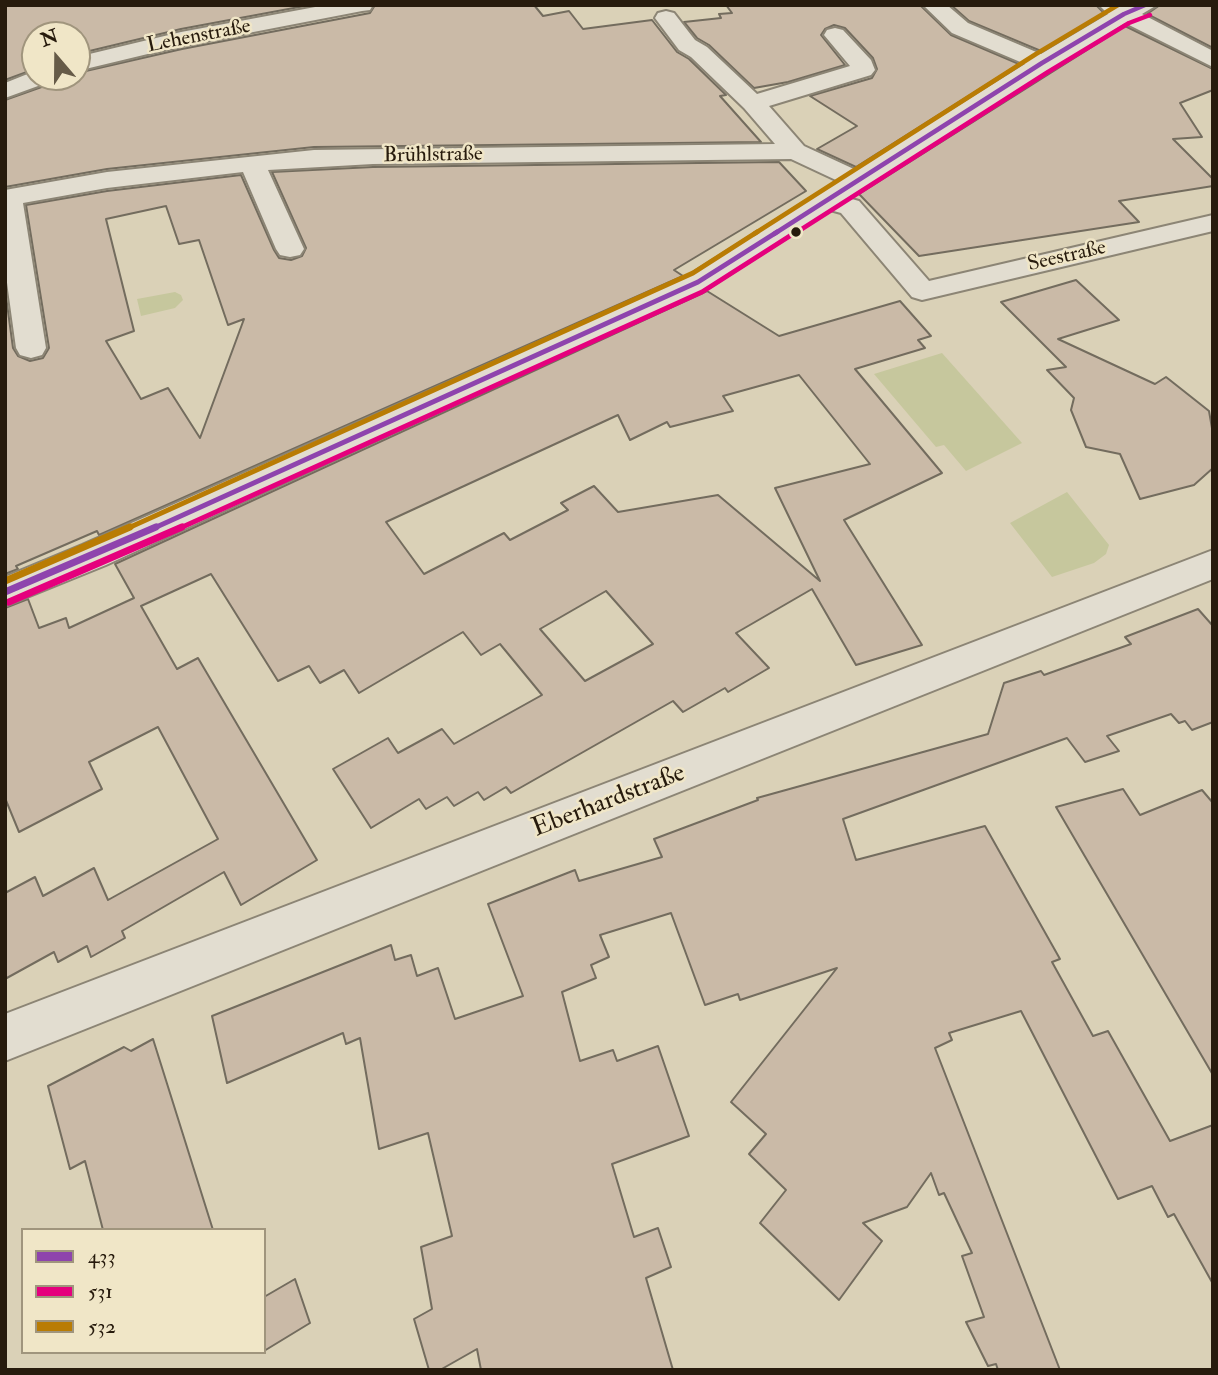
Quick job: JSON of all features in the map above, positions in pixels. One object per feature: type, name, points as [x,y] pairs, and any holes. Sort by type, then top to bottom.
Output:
[{"type":"street","name":"Lehenstraße","points":[[91,61],[181,39],[362,5]]},
{"type":"street","points":[[934,5],[960,28],[1042,63]]},
{"type":"street","points":[[5,592],[204,506],[698,282],[1126,8],[1213,60]]},
{"type":"street","points":[[666,18],[687,45],[699,52],[752,103],[795,151]]},
{"type":"street","points":[[752,103],[863,70],[859,60],[835,35]]},
{"type":"street","name":"Brühlstraße","points":[[7,198],[107,180],[252,163],[373,156],[795,151],[856,180]]},
{"type":"street","points":[[252,163],[290,249]]},
{"type":"street","points":[[7,198],[31,348]]},
{"type":"street","name":"Seestraße","points":[[825,201],[850,207],[922,291],[1213,223]]},
{"type":"street","name":"Eberhardstraße","points":[[5,1038],[1205,580]]},
{"type":"green space","points":[[175,292],[181,295],[183,300],[175,308],[141,316],[137,299]]},
{"type":"green space","points":[[942,353],[1022,443],[966,471],[944,445],[936,447],[874,374]]},
{"type":"green space","points":[[1067,492],[1109,545],[1106,554],[1094,563],[1052,577],[1010,523]]},
{"type":"building","points":[[5,5],[310,5],[181,29],[91,51],[91,21],[21,21],[21,74],[5,80]]},
{"type":"building","points":[[375,5],[534,5],[543,16],[569,11],[583,29],[652,20],[677,52],[689,59],[726,95],[720,96],[761,142],[314,147],[107,169],[5,187],[5,100],[30,91],[91,91],[91,70],[182,49],[370,13]]},
{"type":"building","points":[[726,5],[920,5],[951,35],[1019,64],[856,167],[817,149],[857,126],[810,96],[872,78],[877,69],[873,58],[845,28],[834,25],[825,29],[821,35],[845,65],[788,82],[754,88],[709,45],[697,38],[684,22],[721,18],[719,14],[732,13]]},
{"type":"building","points":[[951,5],[1096,5],[1104,13],[1041,51],[969,21]]},
{"type":"building","points":[[1160,5],[1213,5],[1213,48],[1147,14]]},
{"type":"building","points":[[1125,26],[1213,69],[1213,90],[1180,103],[1202,137],[1173,139],[1213,179],[1213,186],[1119,201],[1139,222],[919,256],[859,194]]},
{"type":"building","points":[[779,162],[806,191],[674,270],[683,276],[99,535],[97,531],[16,566],[18,569],[5,574],[5,289],[13,348],[18,356],[30,361],[43,358],[49,348],[26,205],[107,191],[241,175],[274,250],[279,258],[291,260],[302,256],[306,248],[272,172],[373,167]],"holes":[[[166,206],[179,244],[199,240],[228,325],[244,319],[200,438],[168,388],[141,399],[106,341],[134,331],[106,219]]]},
{"type":"building","points":[[1076,280],[1119,320],[1058,339],[1155,384],[1166,377],[1209,411],[1213,434],[1213,468],[1194,485],[1140,499],[1120,454],[1086,447],[1071,410],[1074,398],[1047,370],[1066,367],[1001,302]]},
{"type":"building","points":[[707,291],[779,336],[900,301],[931,336],[918,340],[925,348],[855,369],[942,473],[844,520],[922,645],[856,665],[812,589],[736,633],[769,668],[728,692],[725,688],[683,712],[673,701],[511,793],[506,787],[484,800],[478,792],[454,806],[447,797],[426,809],[419,799],[371,828],[333,769],[388,738],[398,753],[442,729],[454,744],[542,695],[500,644],[481,655],[463,632],[359,693],[344,670],[320,683],[309,666],[278,681],[211,574],[141,606],[177,669],[198,658],[317,860],[241,905],[224,872],[122,931],[125,938],[91,957],[87,946],[58,962],[54,952],[5,979],[5,893],[35,877],[43,896],[94,868],[108,900],[218,839],[158,727],[89,762],[102,789],[19,832],[5,798],[5,608],[28,599],[39,628],[66,618],[69,628],[134,598],[115,564]],"holes":[[[799,375],[870,464],[775,488],[820,581],[718,495],[618,512],[594,486],[561,503],[568,510],[510,540],[504,533],[424,574],[386,522],[618,415],[630,440],[667,422],[670,427],[733,411],[723,396]],[[606,591],[653,644],[585,681],[540,629]]]},
{"type":"building","points":[[1198,609],[1213,626],[1213,722],[1192,730],[1185,721],[1179,723],[1171,714],[1107,736],[1119,751],[1085,762],[1067,738],[843,819],[856,860],[985,826],[1060,959],[1052,962],[1093,1036],[1108,1031],[1170,1141],[1213,1125],[1213,1284],[1174,1214],[1168,1217],[1152,1186],[1118,1199],[1021,1011],[949,1033],[952,1040],[935,1048],[1060,1370],[998,1370],[996,1364],[988,1366],[966,1322],[984,1317],[962,1256],[972,1253],[944,1193],[939,1195],[931,1173],[907,1207],[863,1223],[882,1241],[839,1300],[760,1223],[786,1190],[749,1154],[766,1134],[731,1102],[837,968],[740,1000],[738,994],[705,1005],[671,913],[600,935],[609,957],[591,965],[596,978],[562,992],[580,1061],[613,1050],[617,1061],[658,1046],[689,1136],[612,1164],[634,1237],[658,1228],[671,1267],[646,1278],[673,1370],[481,1370],[477,1349],[440,1370],[429,1370],[414,1319],[432,1309],[421,1247],[452,1236],[428,1133],[379,1149],[360,1038],[346,1044],[343,1033],[227,1083],[212,1016],[391,945],[395,960],[411,955],[417,976],[438,968],[455,1019],[523,996],[488,904],[575,870],[579,881],[662,857],[654,839],[758,800],[757,798],[988,734],[1004,683],[1041,671],[1044,675],[1131,644],[1125,637]]},
{"type":"building","points":[[1123,789],[1140,815],[1202,790],[1213,803],[1213,1075],[1056,807]]},
{"type":"building","points":[[153,1039],[212,1228],[102,1228],[85,1161],[70,1169],[48,1086],[124,1047],[131,1051]]},
{"type":"building","points":[[295,1279],[310,1323],[266,1350],[266,1296]]},
{"type":"transit line","name":"532","points":[[5,581],[693,273],[1036,54],[1118,5]]},
{"type":"transit line","name":"433","points":[[5,592],[94,555],[698,282],[1042,63],[1124,14],[1145,5]]},
{"type":"transit line","name":"531","points":[[9,602],[98,565],[702,292],[1048,72],[1129,23],[1150,15]]}]
